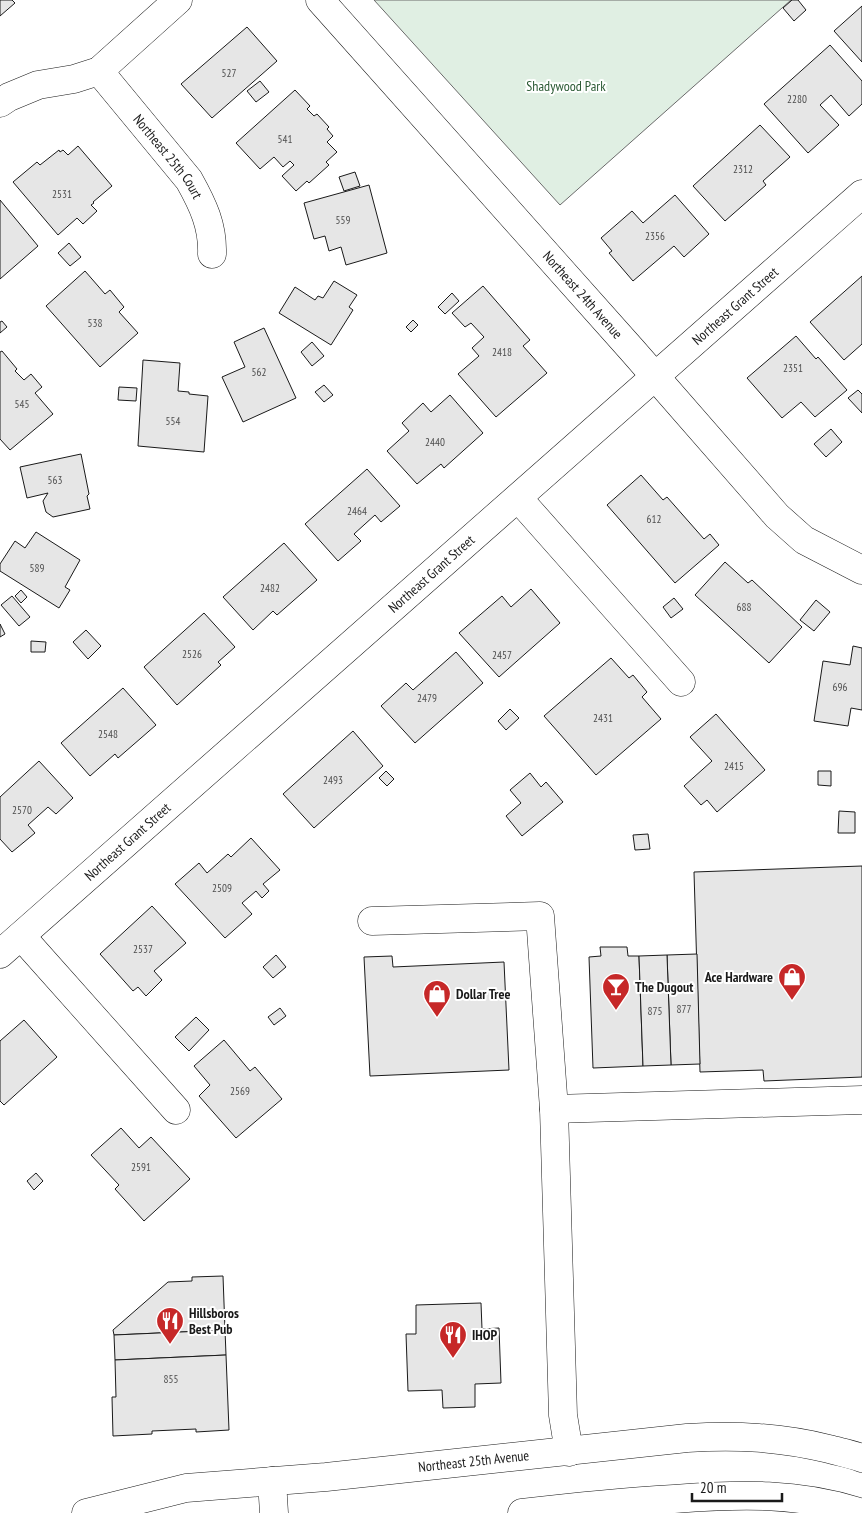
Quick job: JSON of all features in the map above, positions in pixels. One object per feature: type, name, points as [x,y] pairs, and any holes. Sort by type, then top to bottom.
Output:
[{"type":"street","points":[[0,103],[9,97],[38,85],[74,79],[99,71],[178,0]]},
{"type":"street","name":"Northeast 24th Avenue","points":[[320,0],[656,377],[777,516],[804,540],[862,570]]},
{"type":"street","name":"Northeast 25th Court","points":[[99,71],[189,180],[201,200],[210,222],[213,240],[212,254]]},
{"type":"street","name":"Northeast Grant Street","points":[[0,954],[862,194]]},
{"type":"street","points":[[518,498],[681,682]]},
{"type":"street","points":[[372,921],[540,916],[554,1109],[564,1415],[569,1452]]},
{"type":"street","points":[[21,936],[176,1110]]},
{"type":"street","points":[[554,1109],[862,1100]]},
{"type":"street","name":"Northeast 25th Avenue","points":[[86,1513],[186,1488],[569,1452],[687,1438],[732,1436],[771,1438],[810,1444],[862,1458]]},
{"type":"street","points":[[272,1481],[274,1513]]},
{"type":"street","points":[[522,1513],[643,1501],[748,1495],[808,1499],[862,1513]]},
{"type":"green space","name":"Shadywood Park","points":[[374,0],[791,0],[560,205]]},
{"type":"building","points":[[0,0],[12,0],[15,3],[0,16]]},
{"type":"building","points":[[792,0],[798,0],[806,10],[794,21],[783,8]]},
{"type":"building","points":[[862,6],[862,62],[834,31]]},
{"type":"building","points":[[247,27],[277,61],[212,118],[181,84]]},
{"type":"building","points":[[830,45],[862,81],[862,104],[849,116],[831,95],[820,105],[839,125],[808,153],[764,104]]},
{"type":"building","points":[[260,81],[269,92],[256,102],[247,91]]},
{"type":"building","points":[[295,90],[310,106],[307,109],[314,116],[317,114],[329,127],[327,129],[333,136],[327,142],[337,152],[326,162],[329,165],[309,183],[307,181],[296,191],[282,176],[294,165],[290,161],[283,167],[274,157],[260,169],[236,143]]},
{"type":"building","points":[[760,125],[790,157],[763,181],[766,185],[725,221],[693,186]]},
{"type":"building","points":[[78,146],[112,186],[93,202],[91,205],[97,211],[83,224],[77,218],[58,235],[13,182],[37,162],[40,165],[59,150],[60,152],[63,150],[68,155]]},
{"type":"building","points":[[355,172],[360,186],[344,191],[339,177]]},
{"type":"building","points":[[369,185],[387,253],[346,265],[341,247],[329,251],[325,236],[314,239],[304,203]]},
{"type":"building","points":[[675,195],[709,234],[684,257],[674,246],[633,281],[609,253],[612,251],[601,238],[632,211],[643,223]]},
{"type":"building","points":[[0,200],[38,246],[0,279]]},
{"type":"building","points":[[69,243],[81,257],[70,266],[58,253]]},
{"type":"building","points":[[85,271],[105,294],[110,290],[124,307],[119,312],[138,333],[100,367],[46,306]]},
{"type":"building","points":[[862,276],[862,344],[844,360],[810,322]]},
{"type":"building","points":[[334,281],[357,295],[349,307],[353,310],[331,345],[279,313],[295,287],[315,300],[318,296],[323,298]]},
{"type":"building","points":[[483,286],[530,340],[523,346],[547,373],[496,417],[458,374],[479,356],[472,348],[484,337],[471,323],[465,327],[452,313]]},
{"type":"building","points":[[452,293],[459,301],[445,314],[438,307]]},
{"type":"building","points":[[413,320],[418,325],[411,332],[406,327]]},
{"type":"building","points":[[2,321],[7,327],[0,333],[0,322]]},
{"type":"building","points":[[264,328],[296,398],[243,422],[222,377],[245,367],[234,342]]},
{"type":"building","points":[[796,336],[816,359],[818,357],[847,390],[815,417],[801,402],[782,418],[747,378]]},
{"type":"building","points":[[312,342],[324,356],[312,366],[301,352]]},
{"type":"building","points":[[2,351],[17,369],[15,371],[24,380],[31,374],[42,387],[35,393],[53,414],[10,450],[0,439],[0,352]]},
{"type":"building","points":[[143,360],[180,363],[178,391],[208,396],[204,452],[138,446]]},
{"type":"building","points":[[324,385],[333,395],[324,402],[315,392]]},
{"type":"building","points":[[119,387],[137,388],[136,401],[118,400]]},
{"type":"building","points":[[858,390],[862,394],[862,413],[848,398]]},
{"type":"building","points":[[450,395],[483,433],[444,468],[441,464],[417,484],[387,451],[409,431],[402,423],[423,403],[431,412]]},
{"type":"building","points":[[831,429],[842,442],[826,457],[814,444]]},
{"type":"building","points":[[81,454],[90,509],[53,517],[46,512],[43,501],[48,493],[27,498],[20,467]]},
{"type":"building","points":[[367,469],[400,506],[381,522],[375,515],[354,534],[361,541],[338,561],[305,524]]},
{"type":"building","points":[[641,475],[663,500],[667,497],[704,539],[710,534],[719,545],[675,583],[607,505]]},
{"type":"building","points":[[36,532],[80,560],[65,587],[70,590],[59,608],[0,571],[0,564],[15,541],[25,548]]},
{"type":"building","points":[[284,543],[317,580],[277,615],[273,611],[253,630],[223,597]]},
{"type":"building","points":[[725,562],[748,583],[752,580],[802,627],[769,663],[695,595]]},
{"type":"building","points":[[531,589],[560,623],[499,677],[459,633],[502,596],[511,607]]},
{"type":"building","points":[[21,590],[27,597],[21,603],[15,596]]},
{"type":"building","points":[[12,596],[30,617],[19,626],[1,605]]},
{"type":"building","points":[[674,598],[683,609],[671,618],[663,607]]},
{"type":"building","points":[[816,600],[830,612],[814,631],[800,620]]},
{"type":"building","points":[[204,613],[235,647],[218,662],[221,665],[177,705],[144,667]]},
{"type":"building","points":[[0,624],[5,634],[0,637]]},
{"type":"building","points":[[86,630],[101,646],[88,659],[73,642]]},
{"type":"building","points":[[31,641],[46,642],[45,652],[31,652]]},
{"type":"building","points":[[853,646],[862,648],[862,710],[851,708],[848,726],[814,721],[823,661],[850,665]]},
{"type":"building","points":[[456,652],[483,683],[415,743],[381,706],[406,683],[413,690]]},
{"type":"building","points":[[611,658],[629,678],[633,675],[647,692],[642,697],[661,719],[596,775],[544,716]]},
{"type":"building","points":[[123,688],[156,725],[118,758],[115,754],[90,776],[61,743]]},
{"type":"building","points":[[510,709],[519,718],[506,730],[498,721]]},
{"type":"building","points":[[716,714],[765,770],[717,812],[707,800],[701,805],[684,786],[712,761],[690,737]]},
{"type":"building","points":[[353,731],[383,766],[314,828],[283,794]]},
{"type":"building","points":[[39,761],[73,798],[56,814],[48,807],[28,825],[35,833],[12,852],[0,839],[0,797]]},
{"type":"building","points":[[386,771],[394,779],[387,786],[379,778]]},
{"type":"building","points":[[818,771],[831,771],[831,786],[818,785]]},
{"type":"building","points":[[530,773],[541,787],[546,782],[563,802],[522,836],[506,816],[521,803],[510,790]]},
{"type":"building","points":[[839,811],[855,812],[855,833],[838,833]]},
{"type":"building","points":[[648,834],[650,849],[635,850],[633,835]]},
{"type":"building","points":[[251,838],[280,870],[263,884],[269,891],[262,898],[256,891],[242,903],[252,914],[225,938],[175,884],[199,863],[207,873],[228,854],[231,857]]},
{"type":"building","points":[[862,866],[862,1077],[764,1081],[763,1070],[700,1072],[694,872]]},
{"type":"building","points":[[152,906],[186,943],[154,971],[162,980],[146,996],[138,987],[133,991],[100,954]]},
{"type":"building","name":"The Dugout","points":[[600,947],[627,947],[628,956],[639,956],[643,1066],[593,1068],[589,957],[601,956]]},
{"type":"building","points":[[697,954],[700,1064],[671,1065],[667,955]]},
{"type":"building","points":[[276,955],[286,967],[273,978],[263,967]]},
{"type":"building","points":[[667,955],[671,1065],[643,1066],[639,956]]},
{"type":"building","name":"Dollar Tree","points":[[392,956],[393,967],[504,962],[509,1070],[370,1076],[364,957]]},
{"type":"building","points":[[280,1008],[286,1016],[274,1025],[268,1017]]},
{"type":"building","points":[[196,1017],[209,1030],[189,1051],[175,1037]]},
{"type":"building","points":[[24,1020],[57,1057],[4,1105],[0,1101],[0,1041]]},
{"type":"building","points":[[224,1040],[250,1071],[255,1067],[282,1099],[236,1138],[199,1096],[210,1085],[194,1066]]},
{"type":"building","points":[[121,1128],[139,1148],[151,1137],[190,1179],[144,1221],[115,1189],[119,1185],[91,1155]]},
{"type":"building","points":[[36,1173],[43,1181],[34,1190],[27,1181]]},
{"type":"building","points":[[223,1276],[225,1330],[114,1335],[113,1330],[168,1282],[192,1281],[192,1277]]},
{"type":"building","name":"IHOP","points":[[481,1303],[482,1329],[499,1328],[501,1383],[475,1384],[475,1407],[443,1408],[442,1390],[408,1391],[406,1334],[416,1334],[416,1305]]},
{"type":"building","name":"Hillsboros Best Pub","points":[[225,1330],[226,1355],[115,1360],[114,1335]]},
{"type":"building","points":[[226,1355],[229,1430],[196,1432],[196,1429],[152,1431],[152,1434],[113,1436],[112,1397],[116,1397],[115,1360]]},
{"type":"place","name":"Ace Hardware","points":[[792,1001]]},
{"type":"place","name":"The Dugout","points":[[616,1011]]},
{"type":"place","name":"Dollar Tree","points":[[437,1018]]},
{"type":"place","name":"Hillsboros Best Pub","points":[[170,1345]]},
{"type":"place","name":"IHOP","points":[[453,1359]]}]
